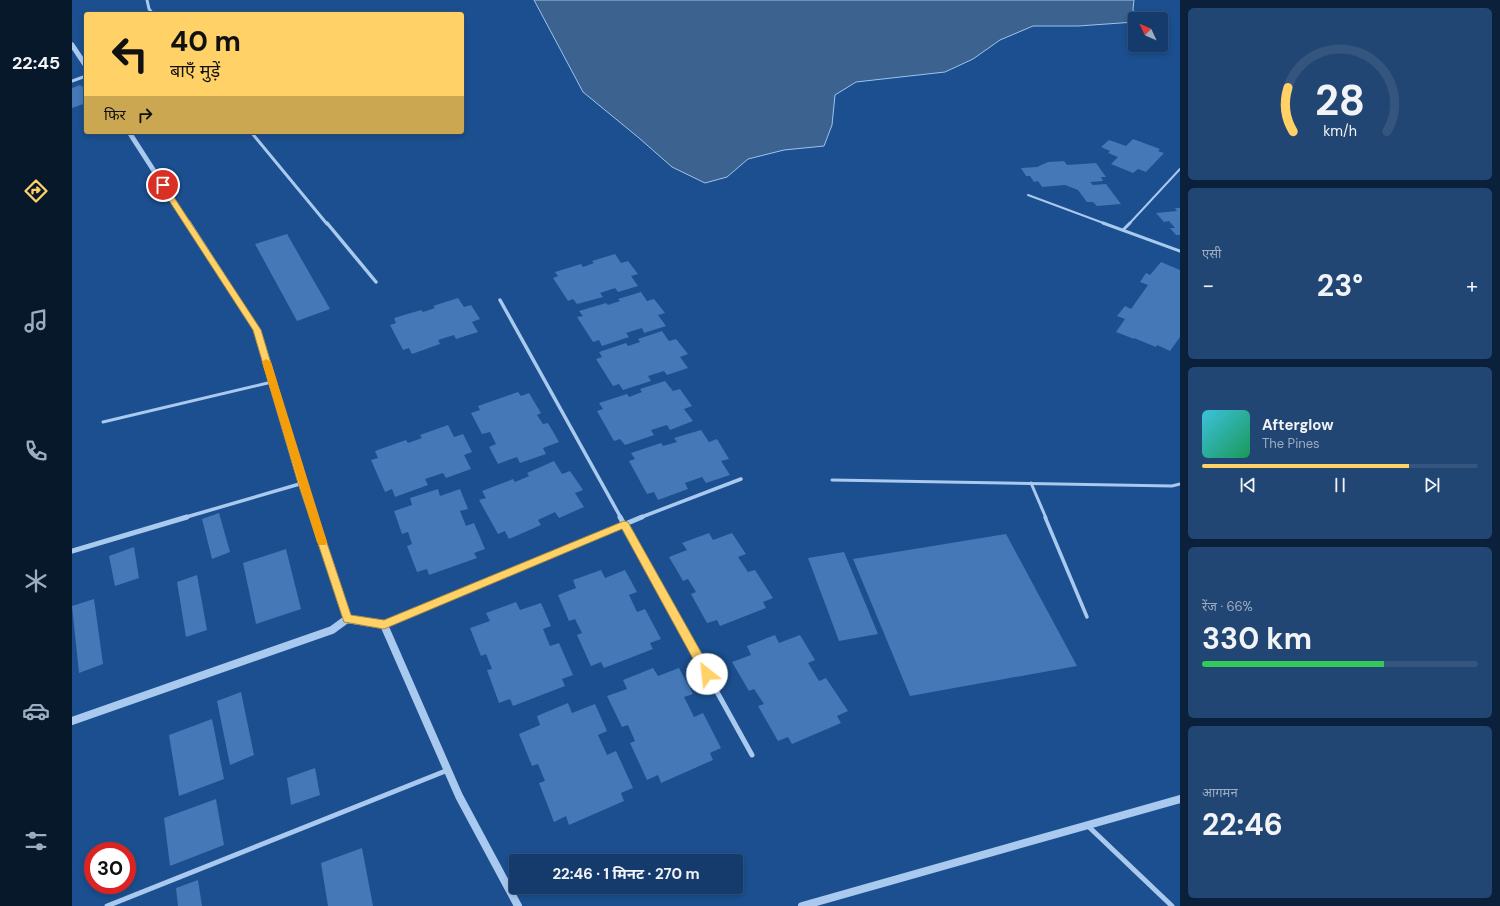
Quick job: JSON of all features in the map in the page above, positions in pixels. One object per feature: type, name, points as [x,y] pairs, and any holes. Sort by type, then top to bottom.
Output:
[{"type":"street","points":[[147,0],[149,9],[151,12]]},
{"type":"street","points":[[72,45],[84,63]]},
{"type":"street","points":[[72,81],[84,77]]},
{"type":"street","points":[[130,134],[257,330],[303,483],[347,619]]},
{"type":"street","points":[[253,134],[376,282]]},
{"type":"street","points":[[500,300],[752,755]]},
{"type":"street","points":[[72,721],[332,630],[347,619],[384,625],[624,524],[741,479]]},
{"type":"street","points":[[72,551],[303,483]]},
{"type":"street","points":[[384,625],[459,796],[518,906]]},
{"type":"street","points":[[107,906],[448,770]]},
{"type":"street","points":[[802,906],[1180,799]]},
{"type":"street","points":[[1087,826],[1172,906]]},
{"type":"lane","points":[[1123,230],[1180,169]]},
{"type":"lane","points":[[1028,195],[1180,251]]},
{"type":"lane","points":[[103,422],[272,382]]},
{"type":"lane","points":[[832,480],[1172,486],[1180,484]]},
{"type":"lane","points":[[1032,483],[1087,617]]},
{"type":"water","points":[[534,0],[1134,0],[1133,12],[1128,12],[1128,22],[1078,26],[1033,26],[1000,40],[973,59],[945,72],[856,82],[835,95],[832,125],[824,146],[784,150],[748,159],[727,177],[705,183],[672,167],[583,92]]},
{"type":"building","points":[[80,85],[84,88],[84,104],[72,108],[72,88]]},
{"type":"building","points":[[1133,139],[1160,149],[1158,151],[1164,153],[1146,172],[1138,169],[1133,173],[1111,164],[1118,157],[1108,153],[1110,151],[1101,147],[1109,140],[1126,146]]},
{"type":"building","points":[[1064,161],[1067,165],[1096,163],[1106,177],[1101,177],[1103,181],[1090,182],[1093,185],[1106,184],[1121,204],[1097,206],[1093,202],[1087,202],[1078,190],[1065,185],[1042,187],[1038,181],[1034,182],[1030,176],[1026,176],[1021,168],[1037,167],[1048,162]]},
{"type":"building","points":[[1175,208],[1180,208],[1180,235],[1176,235],[1170,228],[1175,228],[1169,221],[1164,222],[1156,213],[1177,211]]},
{"type":"building","points":[[287,234],[330,309],[297,321],[255,244]]},
{"type":"building","points":[[615,254],[621,263],[628,261],[638,274],[631,276],[638,286],[618,292],[615,288],[600,293],[603,297],[577,304],[573,299],[568,301],[553,278],[558,276],[555,272],[581,264],[583,267],[594,263],[592,261]]},
{"type":"building","points":[[1161,262],[1180,270],[1180,337],[1170,351],[1157,345],[1156,347],[1116,332],[1125,319],[1117,316],[1125,306],[1131,309],[1148,285],[1140,282],[1146,273],[1150,275]]},
{"type":"building","points":[[641,292],[647,301],[654,299],[665,313],[658,315],[666,326],[644,333],[642,328],[626,333],[629,337],[602,346],[599,340],[593,342],[577,317],[583,316],[579,311],[606,303],[608,305],[620,301],[618,299]]},
{"type":"building","points":[[458,298],[464,307],[471,305],[480,319],[472,322],[478,332],[456,339],[454,335],[438,340],[440,344],[412,354],[409,348],[403,350],[390,325],[396,323],[394,318],[421,310],[423,312],[435,308],[433,306]]},
{"type":"building","points":[[662,331],[669,341],[676,339],[688,354],[680,357],[688,368],[667,375],[664,371],[648,376],[651,381],[623,390],[619,384],[613,386],[596,359],[602,357],[599,352],[626,343],[628,346],[640,342],[638,339]]},
{"type":"building","points":[[665,381],[673,391],[680,389],[692,406],[684,409],[693,421],[670,430],[667,425],[651,430],[654,435],[625,445],[620,439],[614,441],[597,411],[603,409],[599,403],[627,394],[629,397],[642,392],[640,389]]},
{"type":"building","points":[[518,392],[521,396],[529,393],[541,413],[537,415],[543,424],[548,423],[559,442],[543,448],[546,454],[520,463],[517,457],[498,464],[489,447],[496,444],[490,432],[482,434],[471,413],[480,410],[478,406]]},
{"type":"building","points":[[448,425],[454,437],[463,434],[472,452],[464,455],[471,469],[446,478],[443,473],[425,479],[428,485],[395,497],[392,489],[385,492],[371,460],[378,458],[375,451],[406,440],[408,443],[422,438],[420,435]]},
{"type":"building","points":[[701,430],[709,442],[717,439],[729,459],[721,461],[730,475],[706,483],[702,477],[685,483],[688,489],[658,500],[654,492],[647,494],[629,461],[635,459],[631,453],[661,443],[663,446],[677,442],[674,438]]},
{"type":"building","points":[[554,461],[562,474],[570,471],[583,490],[575,493],[584,507],[559,518],[555,512],[538,520],[541,525],[509,539],[505,531],[498,534],[479,500],[486,498],[482,491],[513,479],[515,482],[529,476],[527,473]]},
{"type":"building","points":[[438,489],[440,496],[460,489],[468,509],[460,511],[466,526],[474,523],[485,549],[474,553],[477,558],[429,575],[427,569],[417,572],[407,546],[412,544],[408,532],[402,534],[394,511],[412,505],[410,498]]},
{"type":"building","points":[[219,513],[230,552],[212,559],[202,519]]},
{"type":"building","points":[[709,533],[713,540],[732,533],[746,554],[738,557],[748,572],[755,570],[773,598],[763,602],[766,608],[720,626],[717,620],[707,623],[691,594],[696,592],[688,579],[683,581],[669,557],[687,550],[682,543]]},
{"type":"building","points":[[1006,534],[1077,666],[910,696],[853,559]]},
{"type":"building","points":[[134,547],[139,578],[115,586],[109,556]]},
{"type":"building","points":[[286,549],[301,609],[256,624],[243,563]]},
{"type":"building","points":[[844,552],[878,634],[839,641],[808,558]]},
{"type":"building","points":[[601,570],[605,578],[625,570],[637,592],[629,595],[637,612],[645,609],[661,639],[650,643],[653,649],[604,668],[601,662],[591,666],[577,635],[582,633],[575,619],[569,621],[558,595],[576,588],[573,580]]},
{"type":"building","points":[[197,575],[207,630],[186,637],[177,582]]},
{"type":"building","points":[[94,599],[103,664],[79,673],[72,606]]},
{"type":"building","points":[[516,602],[520,610],[541,603],[551,626],[543,629],[550,646],[559,643],[573,675],[562,679],[565,686],[513,706],[510,699],[499,703],[487,670],[492,669],[486,654],[481,656],[470,628],[490,621],[486,613]]},
{"type":"building","points":[[775,635],[779,643],[800,635],[815,660],[808,663],[819,681],[826,678],[848,711],[837,716],[841,723],[792,744],[788,737],[778,741],[758,706],[764,704],[754,689],[749,691],[732,662],[751,655],[747,646]]},
{"type":"building","points":[[653,668],[658,676],[679,668],[693,694],[684,697],[694,717],[703,713],[721,748],[710,753],[713,760],[661,783],[658,775],[647,780],[630,743],[635,741],[628,725],[622,727],[607,696],[627,689],[623,680]]},
{"type":"building","points":[[241,692],[254,755],[230,765],[217,701]]},
{"type":"building","points":[[568,703],[572,713],[595,704],[607,731],[598,735],[607,755],[616,751],[633,788],[621,793],[624,801],[569,825],[566,816],[554,822],[539,783],[545,781],[538,764],[532,766],[519,734],[540,725],[537,716]]},
{"type":"building","points":[[212,719],[224,779],[179,796],[169,735]]},
{"type":"building","points":[[315,768],[320,795],[291,805],[287,778]]},
{"type":"building","points":[[216,799],[224,845],[170,866],[164,818]]},
{"type":"building","points":[[362,848],[373,906],[328,906],[321,863]]},
{"type":"building","points":[[198,880],[202,906],[178,906],[176,888]]},
{"type":"slow traffic","points":[[266,362],[322,542]]},
{"type":"route","points":[[163,185],[257,330],[303,483],[347,619],[384,625],[624,524],[707,674]]}]
